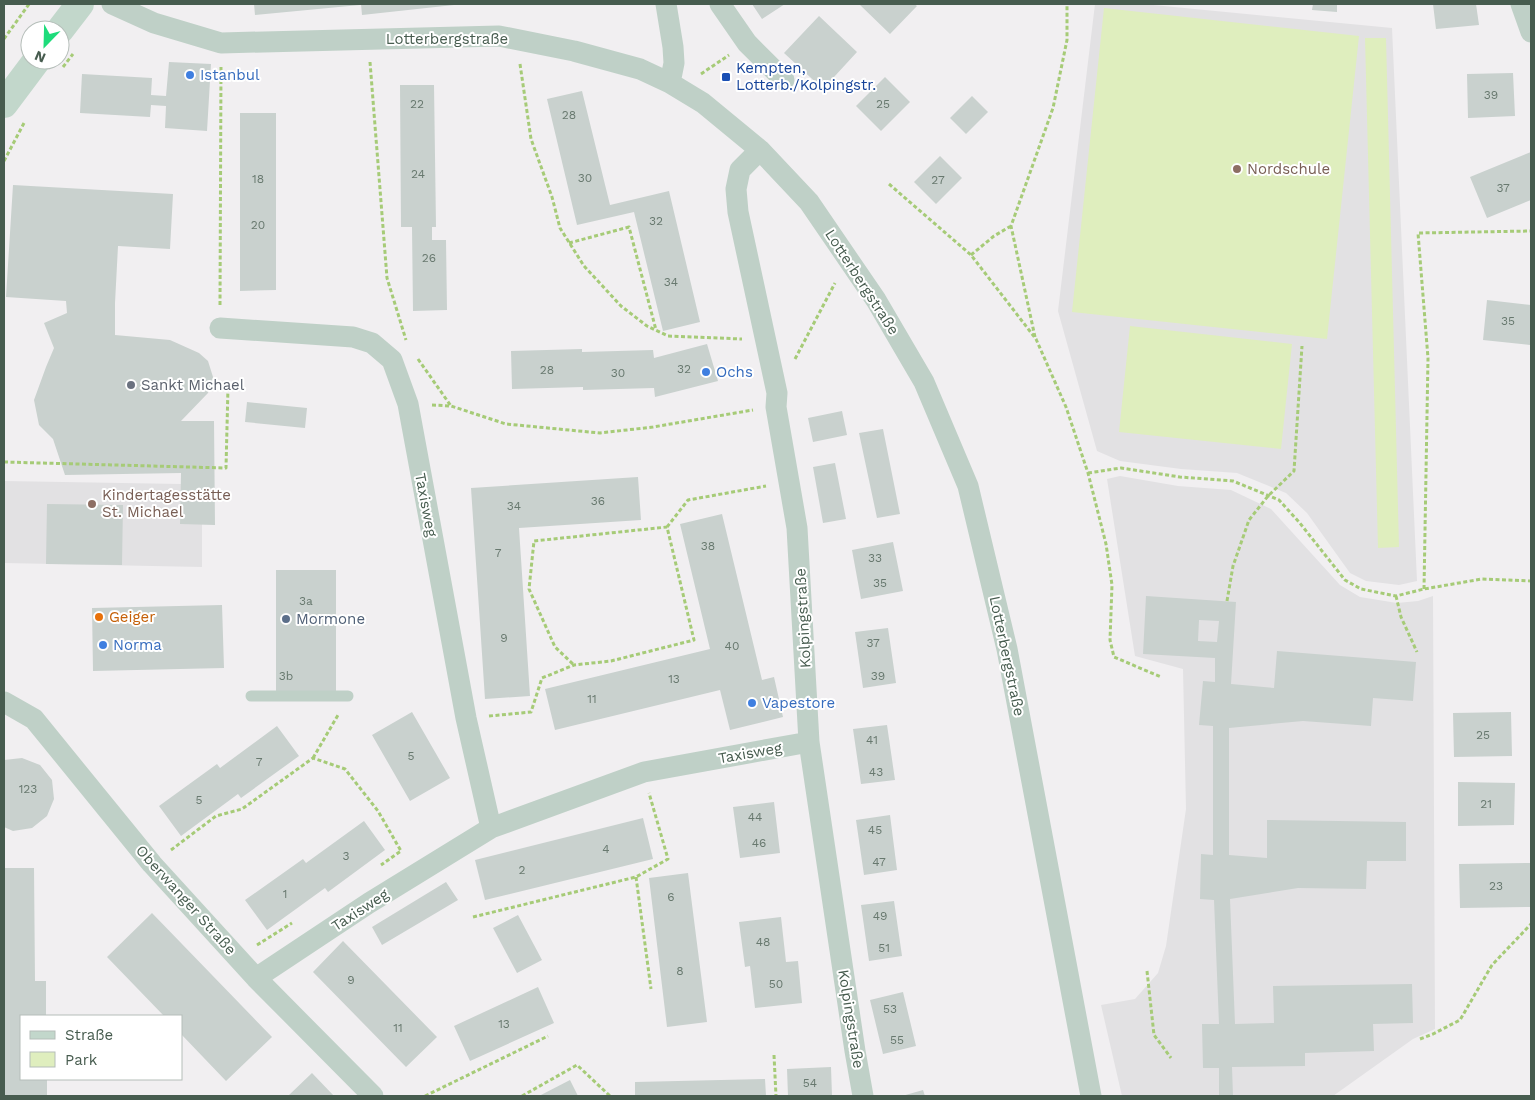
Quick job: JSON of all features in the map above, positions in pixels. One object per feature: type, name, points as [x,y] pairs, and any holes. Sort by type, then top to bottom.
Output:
[{"type":"main road","points":[[68,20],[80,4]]},
{"type":"main road","points":[[4,104],[30,70]]},
{"type":"street","name":"Lotterbergstraße","points":[[112,4],[154,23],[221,44],[499,36],[574,51],[640,69],[704,103],[760,150],[809,202],[876,300],[924,382],[968,486],[1007,649],[1091,1096]]},
{"type":"street","points":[[666,4],[673,47],[675,86]]},
{"type":"street","points":[[720,4],[747,43],[784,80]]},
{"type":"street","points":[[1522,4],[1531,32]]},
{"type":"street","name":"Kolpingstraße","points":[[760,150],[740,170],[736,189],[738,212],[777,400],[789,484],[798,528],[809,742],[863,1096]]},
{"type":"street","name":"Taxisweg","points":[[220,328],[353,337],[372,343],[392,360],[408,404],[466,718],[491,828]]},
{"type":"street","name":"Oberwanger Straße","points":[[4,702],[34,719],[152,864],[256,978],[373,1096]]},
{"type":"street","name":"Taxisweg","points":[[256,978],[369,903],[491,828],[644,772],[809,742]]},
{"type":"lane","points":[[251,696],[348,696]]},
{"type":"path","points":[[4,39],[29,4]]},
{"type":"path","points":[[1067,4],[1067,40],[1053,108],[1011,226],[1036,339],[1066,407],[1088,473],[1106,544],[1112,586],[1110,640],[1114,657],[1161,677]]},
{"type":"path","points":[[368,39],[387,278],[407,342],[392,360]]},
{"type":"path","points":[[517,40],[531,138],[552,196],[560,228],[584,266],[621,306],[647,326],[668,336],[765,340]]},
{"type":"path","points":[[675,86],[747,43]]},
{"type":"path","points":[[220,328],[221,44]]},
{"type":"path","points":[[888,184],[971,255],[1036,339]]},
{"type":"path","points":[[971,255],[994,236],[1011,226]]},
{"type":"path","points":[[569,243],[629,227],[656,330]]},
{"type":"path","points":[[1424,589],[1428,358],[1418,233],[1531,231]]},
{"type":"path","points":[[408,404],[451,406],[506,424],[600,433],[653,427],[777,400],[848,259]]},
{"type":"path","points":[[1227,601],[1233,566],[1249,520],[1268,496],[1294,471],[1302,346]]},
{"type":"path","points":[[418,358],[451,406]]},
{"type":"path","points":[[4,462],[226,468],[228,387]]},
{"type":"path","points":[[1088,473],[1121,468],[1180,477],[1233,481],[1279,500],[1300,522],[1345,580],[1361,590],[1396,596],[1482,579],[1531,582]]},
{"type":"path","points":[[574,665],[555,647],[529,588],[534,541],[667,527],[688,500],[766,486],[789,484]]},
{"type":"path","points":[[466,718],[531,712],[542,678],[574,665],[612,661],[694,640],[667,527]]},
{"type":"path","points":[[1396,596],[1401,617],[1417,652]]},
{"type":"path","points":[[152,864],[216,816],[242,809],[314,758],[348,696]]},
{"type":"path","points":[[314,758],[345,769],[378,811],[401,851],[379,867]]},
{"type":"path","points":[[473,917],[636,877],[668,859],[644,772]]},
{"type":"path","points":[[636,877],[651,989]]},
{"type":"path","points":[[237,957],[293,922]]},
{"type":"path","points":[[1420,1039],[1460,1020],[1492,965],[1531,924]]},
{"type":"path","points":[[1147,971],[1154,1034],[1171,1058]]},
{"type":"path","points":[[426,1096],[548,1036]]},
{"type":"path","points":[[774,1055],[776,1096]]},
{"type":"path","points":[[522,1096],[577,1065],[610,1096]]},
{"type":"shaded area","name":"Nordschule","points":[[1095,4],[1143,4],[1392,28],[1417,581],[1399,585],[1366,581],[1350,573],[1307,513],[1286,493],[1237,473],[1181,469],[1120,461],[1097,451],[1058,311]]},
{"type":"shaded area","points":[[1120,476],[1178,486],[1231,490],[1271,509],[1340,585],[1360,597],[1397,603],[1418,601],[1433,596],[1435,1029],[1413,1039],[1333,1096],[1122,1096],[1101,1005],[1135,999],[1158,973],[1166,946],[1186,809],[1183,669],[1135,656],[1107,479]]},
{"type":"shaded area","name":"Kindertagesstätte St. Michael","points":[[4,481],[181,484],[180,524],[202,524],[202,567],[4,563]]},
{"type":"green space","points":[[1104,8],[1359,36],[1327,339],[1072,312]]},
{"type":"green space","points":[[1365,38],[1386,38],[1399,547],[1378,548]]},
{"type":"green space","points":[[1130,326],[1292,344],[1281,449],[1119,432]]},
{"type":"building","points":[[254,4],[360,4],[360,5],[255,15]]},
{"type":"building","points":[[361,4],[453,4],[454,5],[362,15]]},
{"type":"building","points":[[752,4],[785,4],[762,19]]},
{"type":"building","points":[[914,4],[917,6],[890,34],[860,5]]},
{"type":"building","points":[[1313,4],[1337,4],[1337,12],[1312,10]]},
{"type":"building","points":[[1433,4],[1476,4],[1479,25],[1436,29]]},
{"type":"building","points":[[819,16],[857,52],[823,89],[784,53]]},
{"type":"building","points":[[169,62],[211,64],[207,131],[165,128],[166,106],[151,105],[150,117],[80,113],[82,74],[152,78],[151,95],[166,96]]},
{"type":"building","points":[[1513,73],[1515,116],[1468,118],[1467,74]]},
{"type":"building","points":[[885,77],[910,102],[881,131],[856,106]]},
{"type":"building","points":[[400,85],[434,85],[436,227],[432,227],[432,240],[446,240],[447,310],[413,311],[412,227],[401,227]]},
{"type":"building","points":[[582,91],[610,205],[669,191],[700,322],[663,331],[634,212],[577,225],[547,99]]},
{"type":"building","points":[[972,96],[988,112],[966,134],[950,118]]},
{"type":"building","points":[[240,113],[276,113],[276,290],[240,291]]},
{"type":"building","points":[[1531,152],[1531,200],[1487,218],[1470,177]]},
{"type":"building","points":[[940,156],[962,178],[936,204],[914,182]]},
{"type":"building","points":[[13,185],[173,194],[170,249],[118,246],[115,335],[170,340],[199,353],[208,361],[213,377],[208,393],[181,421],[214,421],[215,525],[180,524],[181,473],[65,475],[53,439],[39,425],[34,400],[54,348],[44,323],[67,313],[66,301],[6,297]]},
{"type":"building","points":[[1487,300],[1531,305],[1530,345],[1483,340]]},
{"type":"building","points":[[707,344],[718,381],[655,397],[654,388],[512,389],[511,351],[653,350],[654,358]]},
{"type":"building","points":[[247,402],[307,408],[305,428],[245,422]]},
{"type":"building","points":[[842,411],[847,435],[813,442],[808,418]]},
{"type":"building","points":[[883,429],[900,514],[877,518],[859,433]]},
{"type":"building","points":[[835,463],[846,519],[823,523],[813,467]]},
{"type":"building","points":[[638,477],[641,520],[519,528],[530,696],[485,699],[471,488]]},
{"type":"building","points":[[47,504],[123,505],[122,565],[46,564]]},
{"type":"building","points":[[722,514],[762,680],[774,677],[783,717],[730,730],[720,690],[555,730],[545,689],[710,649],[680,524]]},
{"type":"building","points":[[893,542],[903,591],[861,599],[852,550]]},
{"type":"building","points":[[276,570],[336,570],[336,692],[276,692]]},
{"type":"building","points":[[1146,596],[1236,602],[1231,684],[1274,688],[1277,651],[1416,662],[1413,701],[1373,698],[1371,726],[1303,721],[1229,728],[1229,855],[1267,858],[1267,820],[1406,822],[1406,861],[1367,861],[1366,889],[1298,888],[1230,899],[1235,1024],[1274,1023],[1273,986],[1412,984],[1413,1023],[1373,1024],[1374,1051],[1305,1053],[1305,1066],[1232,1067],[1233,1096],[1219,1096],[1219,1068],[1203,1068],[1202,1024],[1219,1024],[1214,900],[1200,899],[1201,854],[1213,855],[1213,726],[1199,725],[1203,681],[1215,682],[1215,658],[1143,654]],"holes":[[[1199,620],[1219,621],[1217,642],[1198,641]]]},
{"type":"building","points":[[222,605],[224,668],[93,671],[92,608]]},
{"type":"building","points":[[888,628],[896,683],[863,688],[855,632]]},
{"type":"building","points":[[412,712],[450,778],[410,801],[372,735]]},
{"type":"building","points":[[1511,712],[1512,756],[1454,757],[1453,713]]},
{"type":"building","points":[[887,725],[895,780],[861,784],[853,729]]},
{"type":"building","points":[[277,726],[299,756],[241,798],[238,794],[181,836],[159,806],[217,764],[220,768]]},
{"type":"building","points":[[22,758],[40,765],[52,780],[54,799],[47,816],[32,828],[13,831],[4,827],[4,760]]},
{"type":"building","points":[[1458,782],[1515,783],[1514,825],[1458,826]]},
{"type":"building","points":[[774,802],[780,853],[740,858],[733,807]]},
{"type":"building","points":[[890,815],[897,870],[864,875],[856,820]]},
{"type":"building","points":[[643,818],[653,859],[485,900],[475,860]]},
{"type":"building","points":[[364,821],[385,850],[328,892],[325,888],[267,930],[245,900],[303,859],[306,863]]},
{"type":"building","points":[[1531,863],[1531,907],[1460,908],[1459,864]]},
{"type":"building","points":[[4,868],[34,868],[35,981],[46,981],[46,1015],[20,1015],[20,1080],[47,1080],[47,1096],[4,1096]]},
{"type":"building","points":[[688,873],[707,1022],[667,1027],[649,878]]},
{"type":"building","points":[[446,882],[458,900],[382,945],[372,927]]},
{"type":"building","points":[[894,901],[902,956],[869,961],[861,905]]},
{"type":"building","points":[[152,913],[272,1037],[226,1081],[182,1035],[182,1015],[163,1015],[107,957]]},
{"type":"building","points":[[518,915],[542,960],[517,973],[493,928]]},
{"type":"building","points":[[781,917],[786,962],[798,961],[802,1003],[755,1008],[750,966],[745,967],[739,922]]},
{"type":"building","points":[[343,941],[437,1037],[406,1067],[313,972]]},
{"type":"building","points":[[538,987],[554,1023],[470,1061],[454,1026]]},
{"type":"building","points":[[903,992],[916,1046],[883,1054],[870,1000]]},
{"type":"building","points":[[831,1067],[832,1096],[788,1096],[787,1069]]},
{"type":"building","points":[[312,1073],[334,1096],[289,1095]]},
{"type":"building","points":[[765,1079],[766,1096],[635,1096],[635,1082]]},
{"type":"building","points":[[570,1080],[578,1096],[539,1096]]},
{"type":"building","points":[[923,1090],[925,1096],[902,1096]]},
{"type":"place","name":"Istanbul","points":[[190,75]]},
{"type":"place","name":"Kempten, Lotterb./Kolpingstr.","points":[[726,77]]},
{"type":"place","name":"Nordschule","points":[[1237,169]]},
{"type":"place","name":"Ochs","points":[[706,372]]},
{"type":"place","name":"Sankt Michael","points":[[131,385]]},
{"type":"place","name":"Kindertagesstätte St. Michael","points":[[92,504]]},
{"type":"place","name":"Geiger","points":[[99,617]]},
{"type":"place","name":"Mormone","points":[[286,619]]},
{"type":"place","name":"Norma","points":[[103,645]]},
{"type":"place","name":"Vapestore","points":[[752,703]]}]
